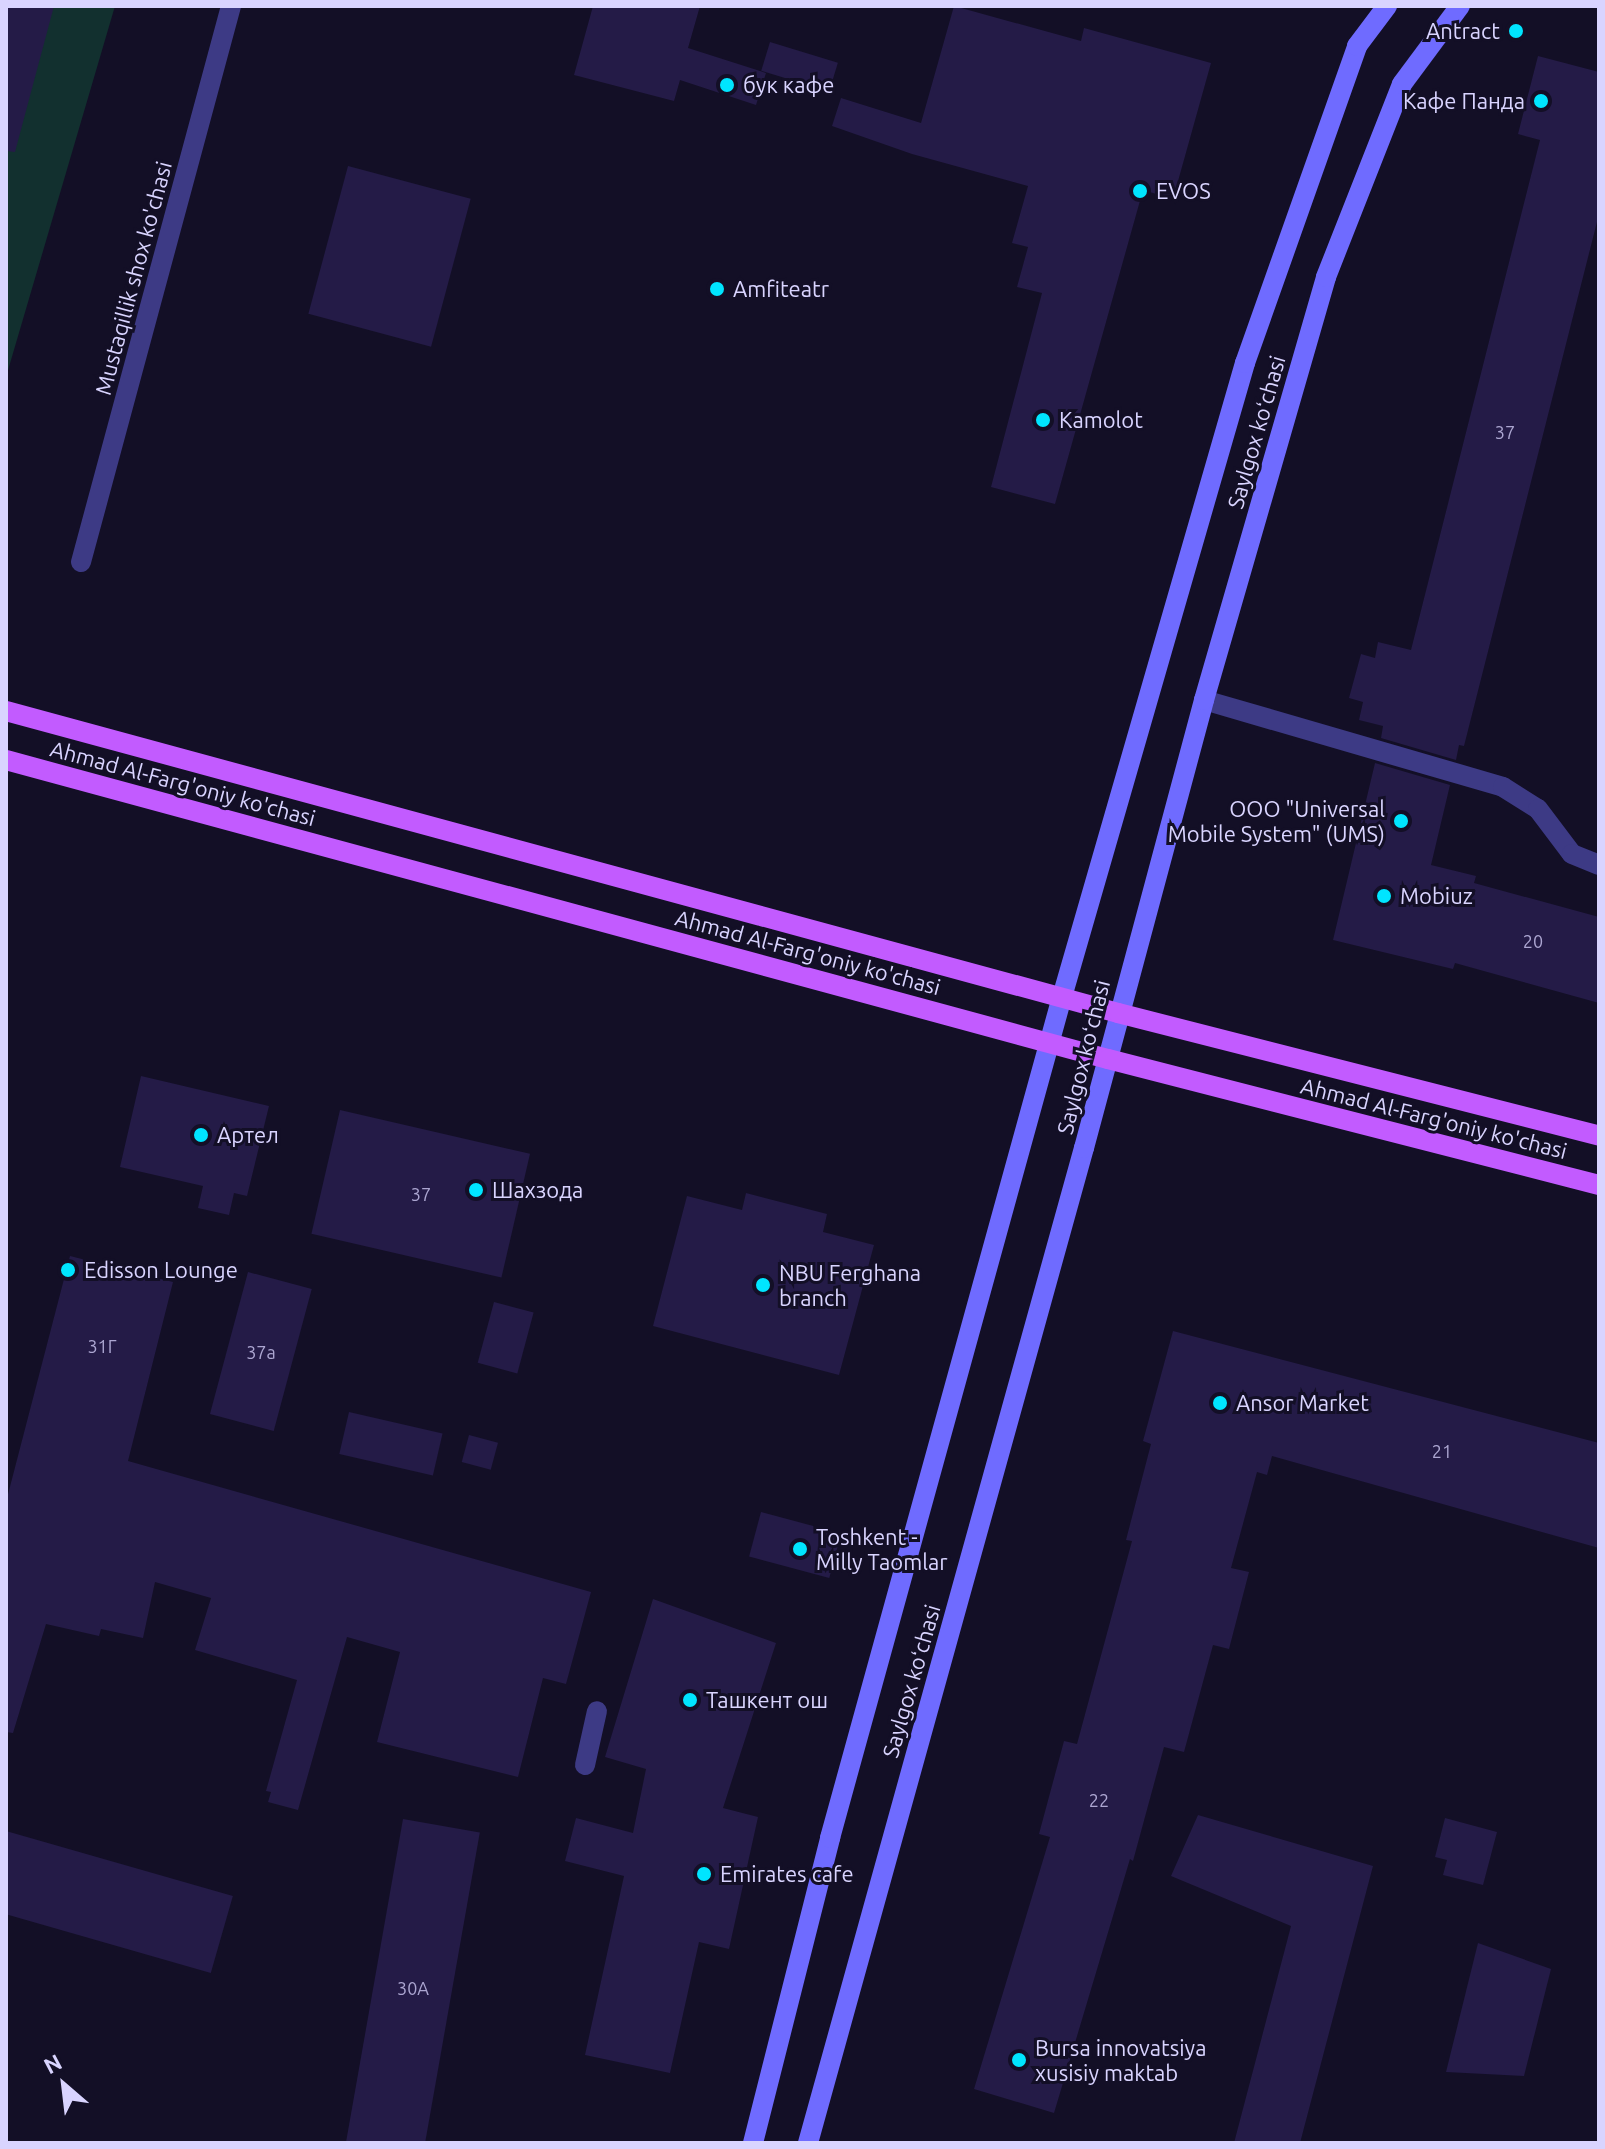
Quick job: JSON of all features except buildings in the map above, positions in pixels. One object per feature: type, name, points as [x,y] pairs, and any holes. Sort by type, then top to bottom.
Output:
[{"type":"main road","name":"Saylgox koʻchasi","points":[[753,2143],[830,1838],[1062,997],[1245,363],[1357,46],[1387,6]]},
{"type":"main road","name":"Saylgox koʻchasi","points":[[808,2143],[1108,1059],[1204,700],[1326,277],[1402,84],[1460,6]]},
{"type":"main road","name":"Ahmad Al-Farg'oniy ko'chasi","points":[[6,711],[1118,1013],[1599,1136]]},
{"type":"main road","name":"Ahmad Al-Farg'oniy ko'chasi","points":[[6,760],[1108,1059],[1599,1185]]},
{"type":"street","name":"Mustaqillik shox ko'chasi","points":[[81,562],[231,6]]},
{"type":"street","points":[[1204,700],[1503,787],[1538,809],[1572,854],[1599,865]]},
{"type":"street","points":[[585,1765],[597,1711]]},
{"type":"green space","points":[[6,6],[115,6],[6,377]]},
{"type":"place","name":"Antract","points":[[1516,31]]},
{"type":"place","name":"бук кафе","points":[[727,85]]},
{"type":"place","name":"Кафе Панда","points":[[1541,101]]},
{"type":"place","name":"EVOS","points":[[1140,191]]},
{"type":"place","name":"Amfiteatr","points":[[717,289]]},
{"type":"place","name":"Kamolot","points":[[1043,420]]},
{"type":"place","name":"ООО \"Universal Mobile System\" (UMS)","points":[[1401,821]]},
{"type":"place","name":"Mobiuz","points":[[1384,896]]},
{"type":"place","name":"Артел","points":[[201,1135]]},
{"type":"place","name":"Шахзода","points":[[476,1190]]},
{"type":"place","name":"Edisson Lounge","points":[[68,1270]]},
{"type":"place","name":"NBU Ferghana branch","points":[[763,1285]]},
{"type":"place","name":"Ansor Market","points":[[1220,1403]]},
{"type":"place","name":"Toshkent - Milly Taomlar","points":[[800,1549]]},
{"type":"place","name":"Ташкент ош","points":[[690,1700]]},
{"type":"place","name":"Emirates cafe","points":[[704,1874]]},
{"type":"place","name":"Bursa innovatsiya xusisiy maktab","points":[[1019,2060]]}]
